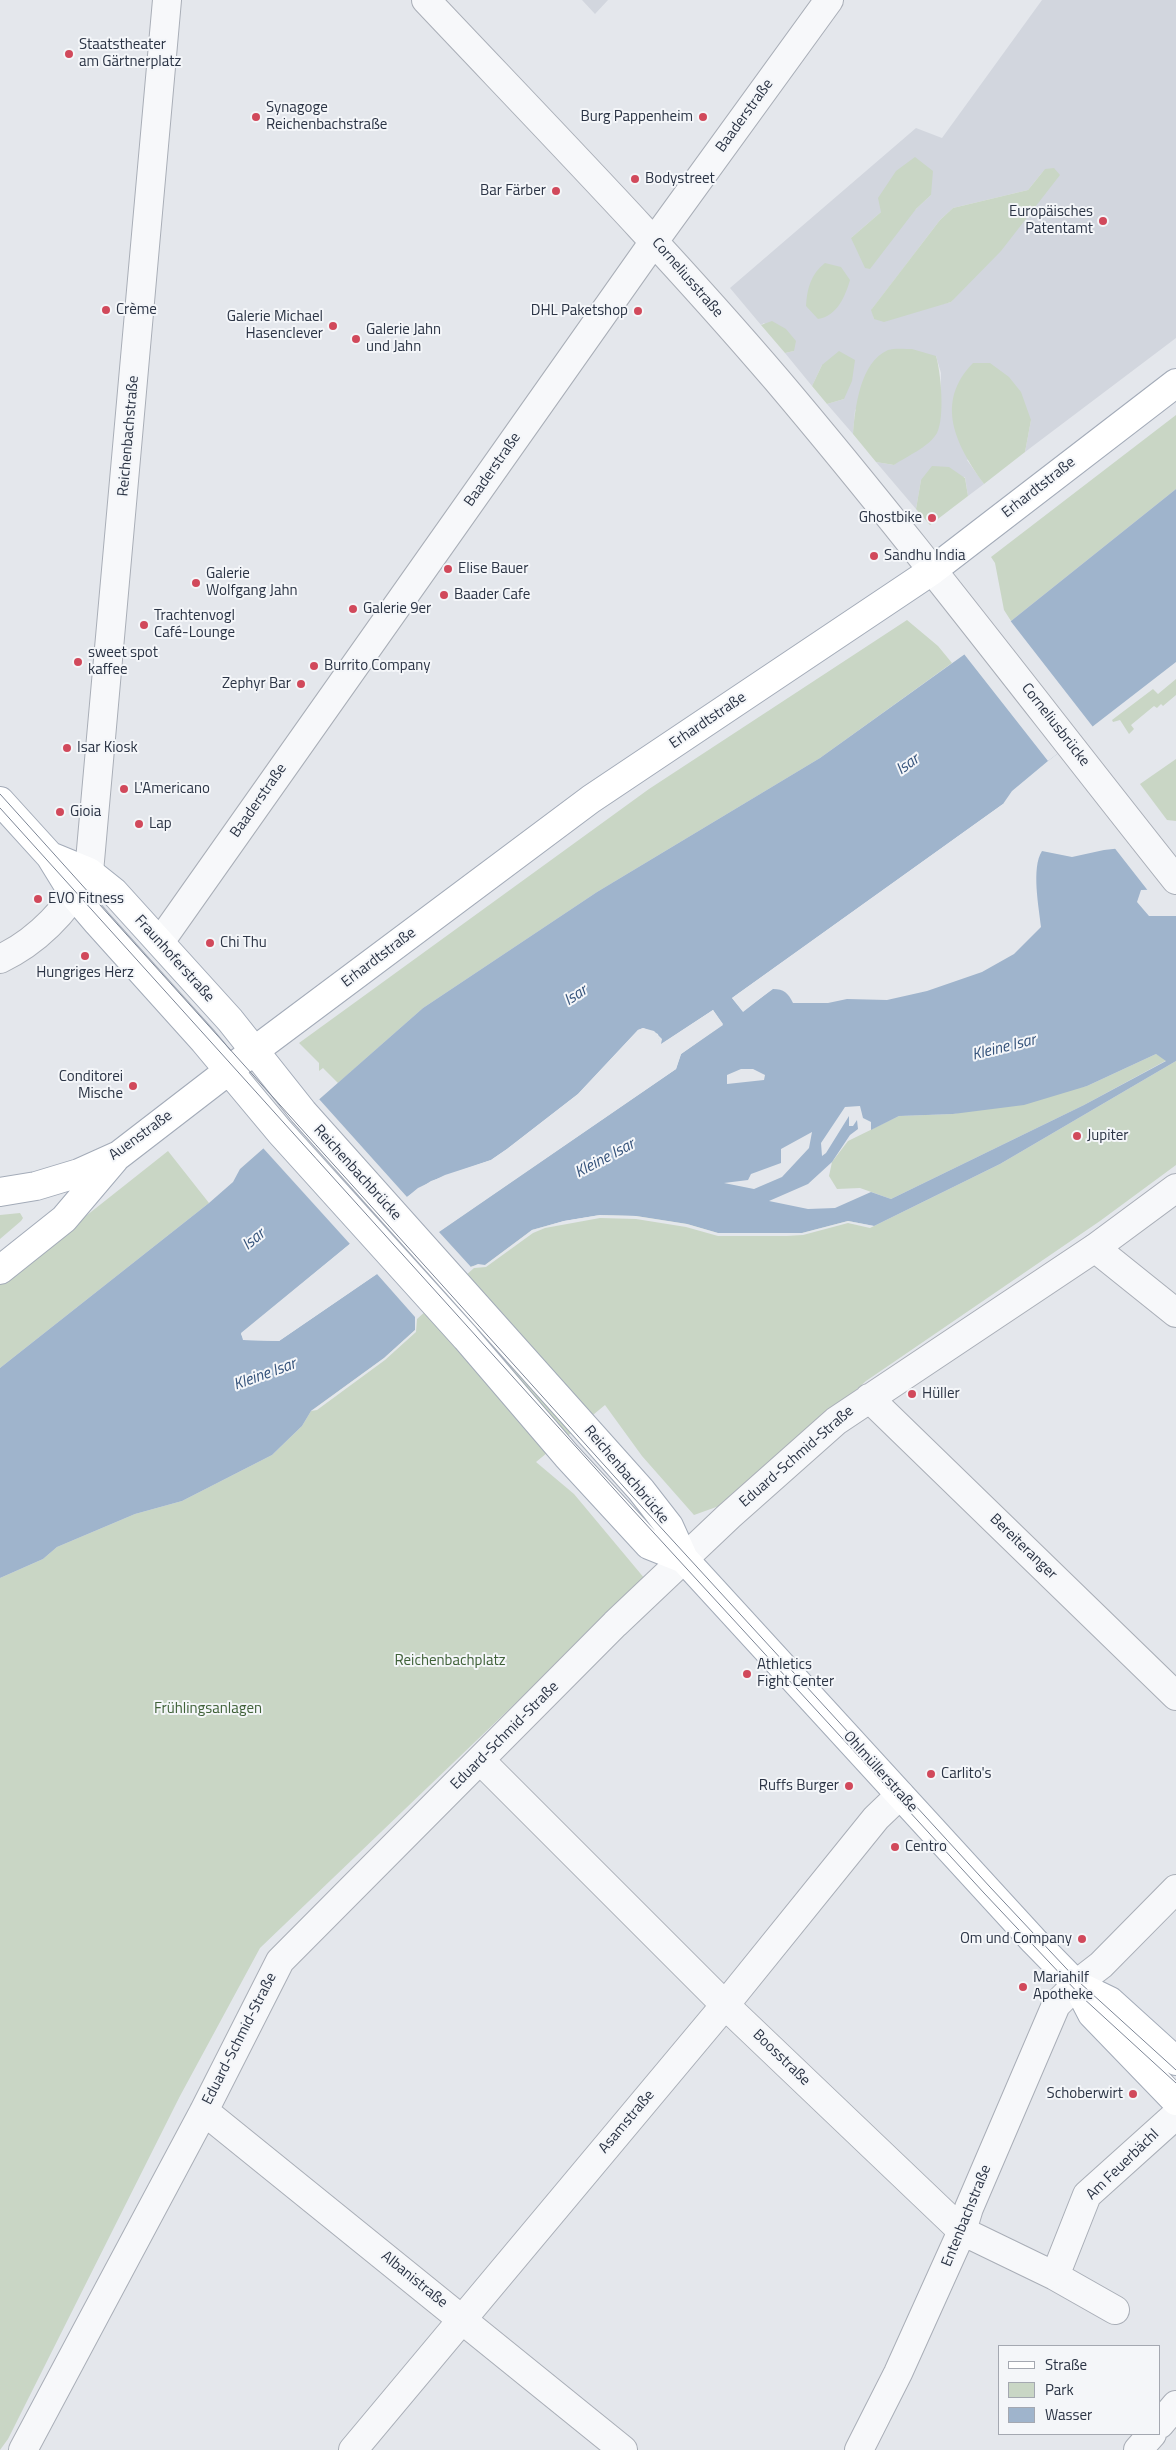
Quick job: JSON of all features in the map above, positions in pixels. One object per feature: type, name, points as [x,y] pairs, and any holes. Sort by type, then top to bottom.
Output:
[{"type":"main road","name":"Erhardtstraße","points":[[241,1061],[591,799],[933,570],[1176,383]]},
{"type":"main road","name":"Fraunhoferstraße","points":[[0,801],[50,856],[74,895],[241,1061]]},
{"type":"main road","name":"Fraunhoferstraße","points":[[50,856],[89,872],[114,892],[230,1020],[241,1061]]},
{"type":"main road","name":"Reichenbachbrücke","points":[[241,1061],[303,1112],[593,1433],[669,1526],[684,1559]]},
{"type":"main road","name":"Reichenbachbrücke","points":[[241,1061],[280,1132],[466,1338],[567,1456],[648,1545],[684,1559]]},
{"type":"main road","name":"Auenstraße","points":[[0,1192],[54,1181],[79,1173],[119,1155],[241,1061]]},
{"type":"main road","points":[[0,1270],[64,1219],[119,1155]]},
{"type":"main road","name":"Ohlmüllerstraße","points":[[684,1559],[1021,1928],[1077,1985],[1092,2014],[1176,2101]]},
{"type":"main road","name":"Ohlmüllerstraße","points":[[1077,1985],[1110,2001],[1176,2061]]},
{"type":"street","name":"Reichenbachstraße","points":[[89,872],[167,0]]},
{"type":"street","name":"Corneliusstraße","points":[[426,0],[655,240],[778,382],[933,570]]},
{"type":"street","name":"Baaderstraße","points":[[160,942],[655,240],[829,0]]},
{"type":"street","name":"Corneliusbrücke","points":[[933,570],[1176,880]]},
{"type":"street","points":[[0,959],[46,927],[61,913],[89,872]]},
{"type":"street","name":"Eduard-Schmid-Straße","points":[[23,2450],[204,2111],[280,1961],[481,1761],[615,1624],[836,1421],[1095,1248],[1176,1188]]},
{"type":"street","points":[[1095,1248],[1176,1313]]},
{"type":"street","name":"Bereiteranger","points":[[869,1398],[1176,1696]]},
{"type":"street","name":"Boosstraße","points":[[481,1761],[725,2005],[962,2231],[1055,2276],[1114,2310]]},
{"type":"street","name":"Asamstraße","points":[[353,2450],[725,2005],[876,1818],[900,1795]]},
{"type":"street","name":"Entenbachstraße","points":[[859,2450],[898,2373],[962,2231],[969,2208],[1056,2005],[1101,1965],[1176,1889]]},
{"type":"street","name":"Albanistraße","points":[[204,2111],[622,2450]]},
{"type":"street","name":"Am Feuerbächl","points":[[1055,2276],[1087,2195],[1176,2115]]},
{"type":"street","points":[[1161,2423],[1176,2405]]},
{"type":"street","points":[[1138,2450],[1151,2435]]},
{"type":"shaded area","points":[[582,0],[608,0],[595,14]]},
{"type":"shaded area","points":[[1042,0],[1176,0],[1176,338],[1025,452],[1031,420],[967,460],[984,484],[968,496],[965,477],[921,480],[916,509],[876,462],[894,465],[940,419],[941,373],[936,356],[855,410],[853,434],[827,404],[844,399],[822,365],[812,386],[785,353],[794,351],[764,323],[761,325],[730,288],[916,128],[942,138]],"holes":[[[1045,169],[951,302],[874,319],[872,309],[940,220],[953,208],[1028,190]],[[931,195],[916,209],[851,238],[881,212]]]},
{"type":"green space","points":[[915,157],[933,171],[931,195],[916,209],[870,269],[865,268],[851,238],[881,212],[878,198],[896,171]]},
{"type":"green space","points":[[1054,168],[1060,175],[1001,251],[951,302],[884,322],[874,319],[871,310],[940,220],[953,208],[1028,190],[1045,169]]},
{"type":"green space","points":[[825,263],[841,267],[850,280],[843,299],[835,310],[825,317],[818,319],[806,306],[809,287],[813,277]]},
{"type":"green space","points":[[772,321],[786,329],[796,341],[794,351],[785,353],[761,325]]},
{"type":"green space","points":[[890,349],[912,349],[936,356],[942,406],[937,433],[929,443],[894,465],[876,462],[853,434],[855,412],[861,387],[865,375],[879,356]]},
{"type":"green space","points":[[839,351],[855,360],[852,381],[844,399],[827,404],[812,386],[822,365]]},
{"type":"green space","points":[[973,363],[990,363],[1009,377],[1021,392],[1031,420],[1025,452],[984,484],[965,454],[953,424],[954,393],[961,378]]},
{"type":"green space","points":[[1176,415],[1176,489],[1011,621],[1004,610],[995,563],[991,557]]},
{"type":"green space","points":[[932,466],[949,467],[965,478],[968,496],[930,525],[916,509],[921,480]]},
{"type":"green space","points":[[907,620],[938,646],[952,663],[820,758],[597,892],[423,1008],[338,1083],[323,1068],[319,1071],[319,1063],[299,1043],[649,789]]},
{"type":"green space","points":[[1176,679],[1176,695],[1163,706],[1161,704],[1157,708],[1154,706],[1131,725],[1134,729],[1129,734],[1120,720],[1113,722],[1112,720],[1153,689],[1158,694]]},
{"type":"green space","points":[[1176,759],[1176,821],[1167,820],[1140,784]]},
{"type":"green space","points":[[1156,1054],[1167,1060],[1084,1105],[891,1199],[860,1188],[837,1189],[829,1176],[832,1162],[848,1141],[899,1116],[953,1114],[1087,1086]]},
{"type":"green space","name":"Frühlingsanlagen","points":[[1176,1061],[1176,1165],[1100,1221],[866,1381],[733,1501],[694,1515],[642,1456],[605,1405],[536,1462],[574,1494],[645,1579],[260,1948],[180,2096],[8,2439],[0,2450],[0,1578],[43,1559],[57,1547],[135,1514],[182,1501],[272,1455],[302,1426],[311,1411],[472,1266],[532,1230],[600,1215],[848,1221],[874,1226],[1000,1164]]},
{"type":"green space","points":[[168,1151],[209,1203],[0,1368],[0,1284]]},
{"type":"green space","points":[[20,1213],[23,1218],[21,1221],[0,1239],[0,1215]]},
{"type":"water","points":[[1176,489],[1176,662],[1048,761],[1012,791],[1003,804],[732,998],[743,1011],[773,989],[785,992],[793,1003],[828,1003],[847,999],[887,1000],[927,991],[982,972],[1014,954],[1041,927],[1036,877],[1042,851],[1072,857],[1104,850],[1176,842],[1176,889],[1141,890],[1137,902],[1149,916],[1176,916],[1176,1061],[1000,1164],[874,1226],[848,1221],[802,1233],[718,1233],[687,1224],[636,1216],[600,1215],[564,1221],[532,1230],[485,1265],[472,1266],[415,1317],[415,1330],[384,1358],[311,1411],[302,1426],[272,1455],[182,1501],[135,1514],[57,1547],[43,1559],[0,1578],[0,1368],[209,1203],[233,1182],[240,1169],[423,1008],[597,892],[820,758],[1011,621]],"holes":[[[713,1010],[723,1024],[681,1054],[676,1069],[279,1341],[243,1340],[241,1333],[418,1188],[445,1175],[491,1160],[578,1094],[638,1030],[643,1028],[658,1034],[660,1045]],[[1156,1054],[1166,1061],[1084,1105],[891,1199],[871,1192],[835,1208],[808,1209],[769,1201],[808,1184],[832,1162],[850,1135],[858,1129],[857,1120],[853,1126],[849,1126],[849,1116],[826,1153],[822,1156],[821,1143],[845,1107],[860,1106],[863,1118],[871,1122],[871,1130],[899,1116],[953,1114],[1024,1105],[1087,1086]],[[741,1069],[753,1069],[765,1075],[764,1080],[727,1084],[727,1075]],[[812,1132],[809,1148],[782,1177],[754,1189],[724,1183],[748,1180],[751,1174],[781,1163],[781,1149]]]},
{"type":"pier","points":[[1009,619],[1093,727],[1048,761],[964,654]]},
{"type":"pier","points":[[1003,804],[1002,808],[735,998],[743,1008],[772,986],[776,986],[743,1012],[732,998]]},
{"type":"pier","points":[[1176,840],[1176,892],[1149,892],[1113,846]]},
{"type":"pier","points":[[713,1010],[723,1025],[681,1054],[676,1069],[439,1232],[471,1267],[478,1264],[485,1265],[532,1230],[564,1221],[600,1215],[636,1216],[687,1224],[718,1233],[802,1233],[848,1221],[874,1226],[870,1228],[848,1223],[803,1235],[718,1236],[686,1227],[636,1219],[600,1218],[545,1228],[533,1233],[486,1267],[474,1268],[417,1319],[416,1332],[385,1360],[317,1410],[311,1411],[384,1358],[415,1330],[415,1317],[377,1274],[279,1341],[244,1340],[241,1334],[350,1244],[263,1148],[319,1099],[407,1197],[431,1181],[491,1160],[507,1149],[578,1094],[638,1030],[643,1028],[654,1031],[662,1039],[661,1044]],"holes":[[[712,1013],[720,1024],[679,1052],[674,1067],[278,1339],[245,1337],[244,1334],[419,1190],[446,1178],[492,1162],[554,1117],[579,1096],[639,1033],[649,1031],[659,1039],[658,1045],[661,1047]]]},
{"type":"tram line","points":[[0,794],[632,1496],[990,1887],[1079,1982],[1176,2070]]},
{"type":"tram line","points":[[0,808],[632,1509],[984,1893],[1082,1997],[1176,2083]]},
{"type":"place","name":"Staatstheater am Gärtnerplatz","points":[[69,54]]},
{"type":"place","name":"Synagoge Reichenbachstraße","points":[[256,117]]},
{"type":"place","name":"Burg Pappenheim","points":[[703,117]]},
{"type":"place","name":"Bodystreet","points":[[635,179]]},
{"type":"place","name":"Bar Färber","points":[[556,191]]},
{"type":"place","name":"Europäisches Patentamt","points":[[1103,221]]},
{"type":"place","name":"Crème","points":[[106,310]]},
{"type":"place","name":"DHL Paketshop","points":[[638,311]]},
{"type":"place","name":"Galerie Michael Hasenclever","points":[[333,326]]},
{"type":"place","name":"Galerie Jahn und Jahn","points":[[356,339]]},
{"type":"place","name":"Ghostbike","points":[[932,518]]},
{"type":"place","name":"Sandhu India","points":[[874,556]]},
{"type":"place","name":"Elise Bauer","points":[[448,569]]},
{"type":"place","name":"Galerie Wolfgang Jahn","points":[[196,583]]},
{"type":"place","name":"Baader Cafe","points":[[444,595]]},
{"type":"place","name":"Galerie 9er","points":[[353,609]]},
{"type":"place","name":"Trachtenvogl Café-Lounge","points":[[144,625]]},
{"type":"place","name":"sweet spot kaffee","points":[[78,662]]},
{"type":"place","name":"Burrito Company","points":[[314,666]]},
{"type":"place","name":"Zephyr Bar","points":[[301,684]]},
{"type":"place","name":"Isar Kiosk","points":[[67,748]]},
{"type":"place","name":"L'Americano","points":[[124,789]]},
{"type":"place","name":"Gioia","points":[[60,812]]},
{"type":"place","name":"Lap","points":[[139,824]]},
{"type":"place","name":"EVO Fitness","points":[[38,899]]},
{"type":"place","name":"Chi Thu","points":[[210,943]]},
{"type":"place","name":"Hungriges Herz","points":[[85,956]]},
{"type":"place","name":"Conditorei Mische","points":[[133,1086]]},
{"type":"place","name":"Jupiter","points":[[1077,1136]]},
{"type":"place","name":"Hüller","points":[[912,1394]]},
{"type":"place","name":"Athletics Fight Center","points":[[747,1674]]},
{"type":"place","name":"Carlito's","points":[[931,1774]]},
{"type":"place","name":"Ruffs Burger","points":[[849,1786]]},
{"type":"place","name":"Centro","points":[[895,1847]]},
{"type":"place","name":"Om und Company","points":[[1082,1939]]},
{"type":"place","name":"Mariahilf Apotheke","points":[[1023,1987]]},
{"type":"place","name":"Schoberwirt","points":[[1133,2094]]},
{"type":"water label","name":"Isar","points":[[908,765]]},
{"type":"water label","name":"Isar","points":[[576,996]]},
{"type":"water label","name":"Kleine Isar","points":[[1004,1048]]},
{"type":"water label","name":"Kleine Isar","points":[[605,1159]]},
{"type":"water label","name":"Isar","points":[[254,1240]]},
{"type":"water label","name":"Kleine Isar","points":[[265,1375]]},
{"type":"park label","name":"Reichenbachplatz","points":[[450,1661]]}]
